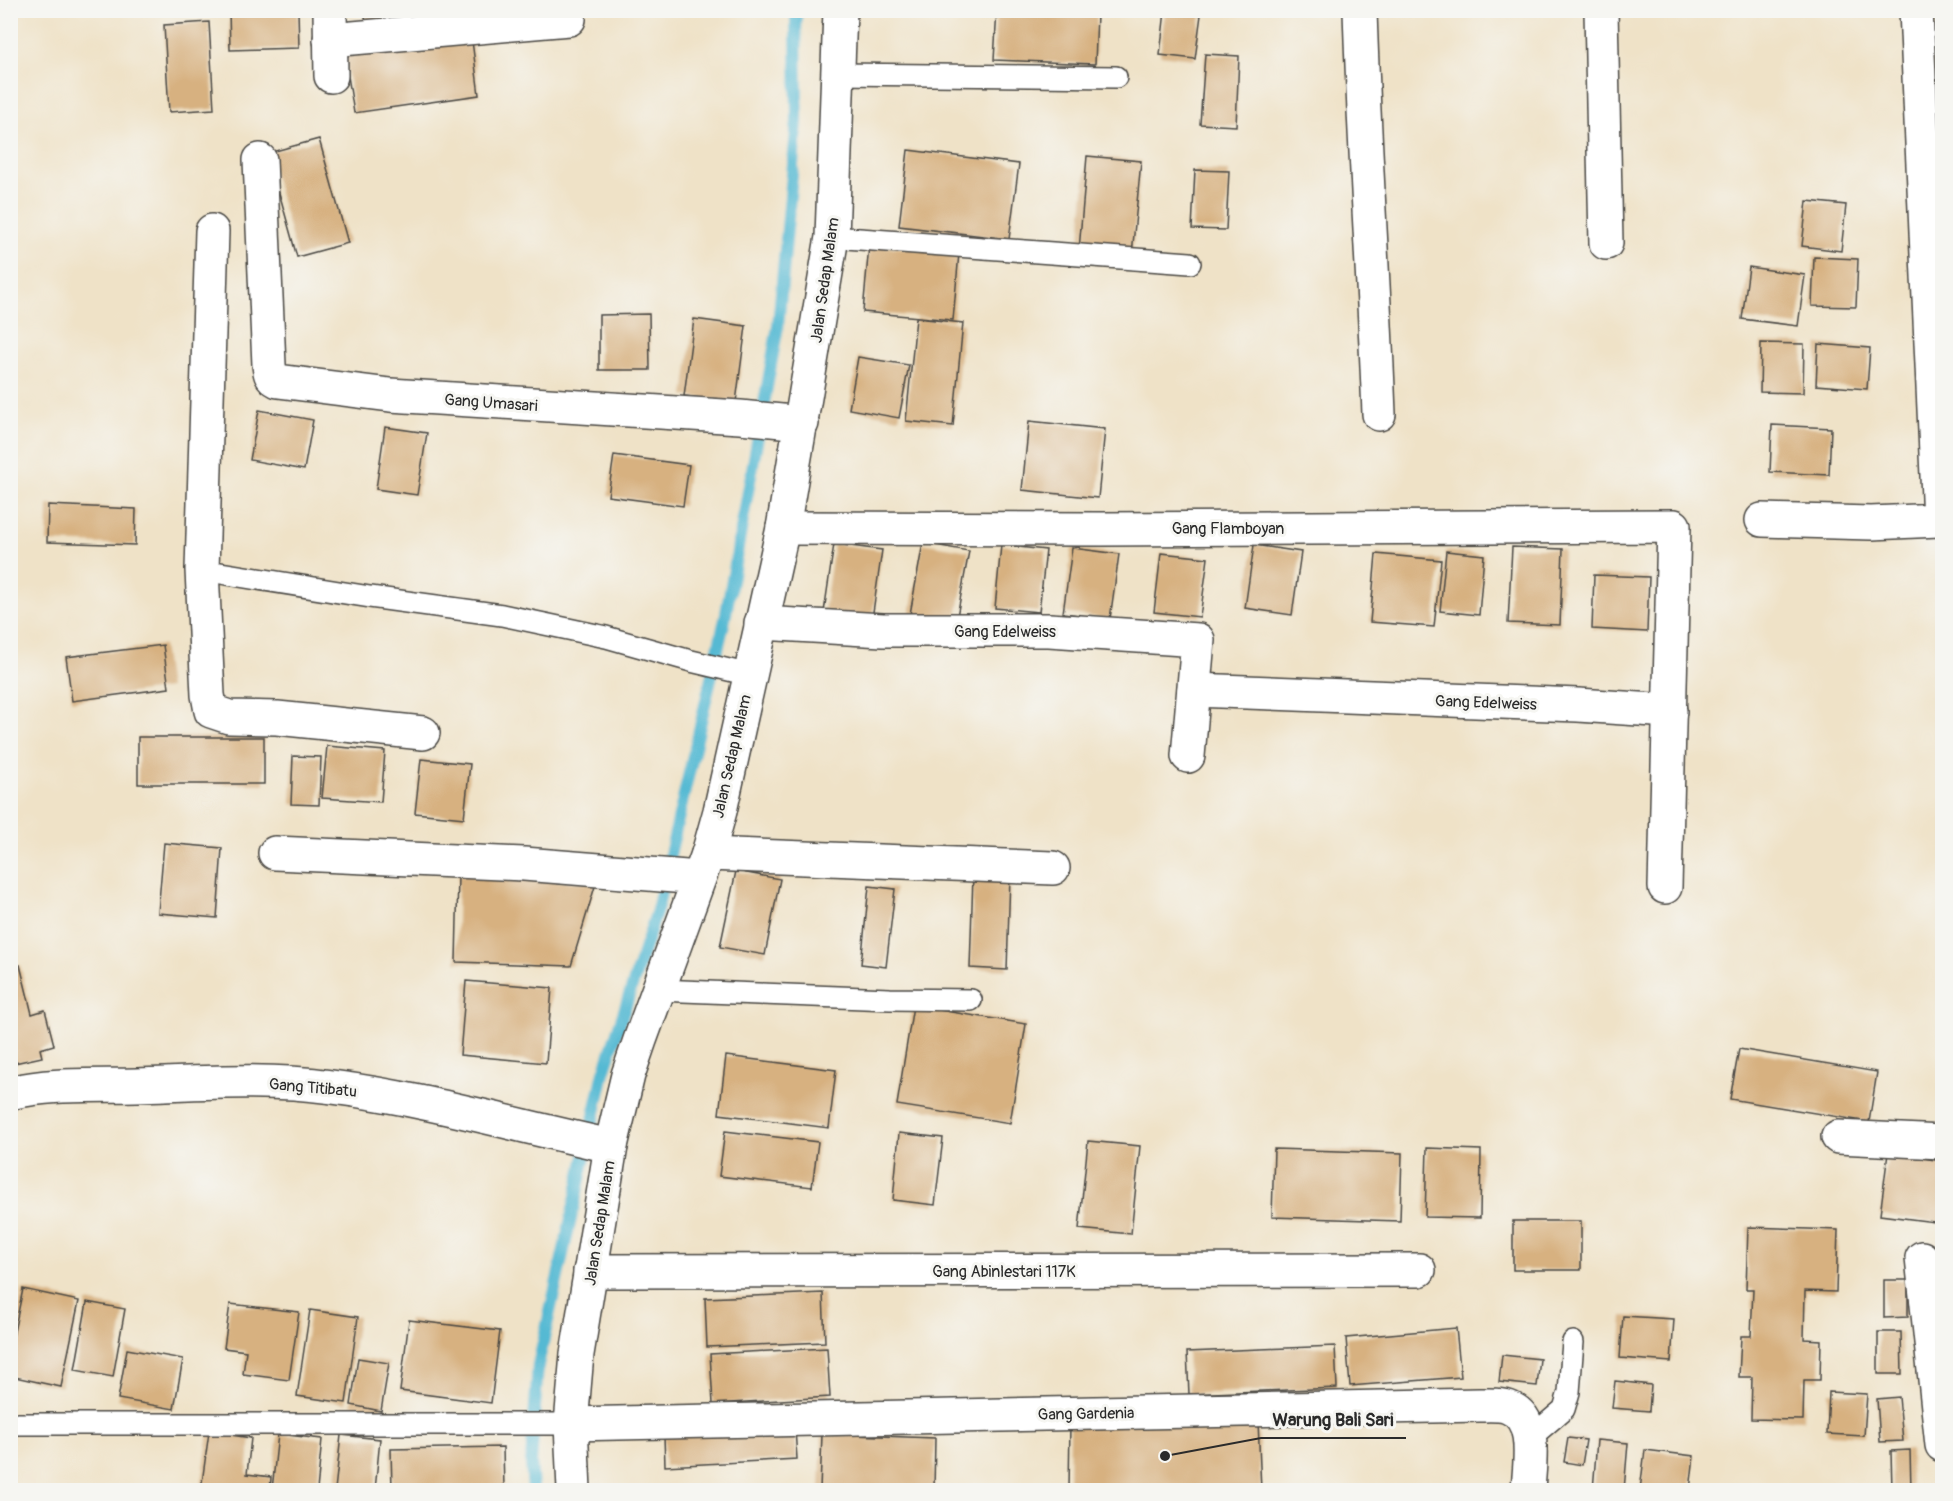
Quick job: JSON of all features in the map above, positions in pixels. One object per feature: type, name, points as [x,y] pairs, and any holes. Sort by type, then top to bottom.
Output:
[{"type":"street","name":"Jalan Sedap Malam","points":[[574,1491],[556,1424],[577,1354],[590,1271],[593,1142],[628,1075],[657,990],[681,931],[685,871],[720,811],[739,672],[761,623],[783,528],[832,237],[840,10]]},
{"type":"street","points":[[1360,10],[1362,98],[1374,287],[1379,414]]},
{"type":"street","points":[[1601,10],[1606,243]]},
{"type":"street","points":[[1762,520],[1871,523],[1939,520],[1916,10]]},
{"type":"street","points":[[330,76],[330,25],[569,19]]},
{"type":"street","name":"Gang Umasari","points":[[260,160],[268,350],[272,378],[283,383],[390,395],[802,423]]},
{"type":"street","points":[[212,231],[202,570],[207,695],[211,711],[229,717],[277,718],[423,733]]},
{"type":"street","name":"Gang Flamboyan","points":[[783,528],[1674,526],[1670,711]]},
{"type":"street","name":"Gang Edelweiss","points":[[761,623],[883,630],[1049,630],[1198,640],[1188,756]]},
{"type":"street","name":"Gang Edelweiss","points":[[1194,690],[1578,705],[1670,711]]},
{"type":"street","points":[[1665,887],[1670,711]]},
{"type":"street","points":[[275,853],[685,871],[1053,868]]},
{"type":"street","name":"Gang Titibatu","points":[[10,1093],[75,1087],[240,1082],[329,1086],[408,1098],[593,1142]]},
{"type":"street","points":[[1838,1137],[1942,1142]]},
{"type":"street","points":[[1922,1258],[1942,1445]]},
{"type":"street","name":"Gang Abinlestari 117K","points":[[590,1271],[1419,1270]]},
{"type":"street","name":"Gang Gardenia","points":[[556,1424],[1479,1405],[1509,1407],[1523,1418],[1530,1438]]},
{"type":"street","points":[[1528,1491],[1530,1438]]},
{"type":"lane","points":[[838,74],[1116,77]]},
{"type":"lane","points":[[832,237],[1190,263]]},
{"type":"lane","points":[[202,570],[502,615],[606,637],[739,672]]},
{"type":"lane","points":[[657,990],[971,1000]]},
{"type":"lane","points":[[1530,1438],[1564,1409],[1569,1392],[1573,1342]]},
{"type":"lane","points":[[17,1424],[556,1424]]},
{"type":"building","points":[[229,10],[298,10],[299,48],[230,50]]},
{"type":"building","points":[[364,10],[447,10],[448,16],[366,23]]},
{"type":"building","points":[[997,10],[1097,14],[1095,64],[994,60]]},
{"type":"building","points":[[1165,11],[1201,15],[1195,59],[1160,55]]},
{"type":"building","points":[[209,22],[214,109],[169,112],[164,25]]},
{"type":"building","points":[[471,33],[479,95],[354,113],[344,51]]},
{"type":"building","points":[[1205,54],[1239,56],[1236,126],[1200,124]]},
{"type":"building","points":[[319,139],[348,243],[297,257],[268,153]]},
{"type":"building","points":[[908,150],[1019,164],[1009,239],[899,226]]},
{"type":"building","points":[[1087,156],[1141,161],[1132,255],[1079,250]]},
{"type":"building","points":[[1195,170],[1229,171],[1226,230],[1192,229]]},
{"type":"building","points":[[1807,201],[1846,205],[1841,251],[1802,246]]},
{"type":"building","points":[[869,245],[959,253],[953,320],[863,312]]},
{"type":"building","points":[[1814,257],[1858,259],[1856,307],[1812,306]]},
{"type":"building","points":[[1749,267],[1805,275],[1798,326],[1742,319]]},
{"type":"building","points":[[649,314],[650,370],[599,370],[599,315]]},
{"type":"building","points":[[916,318],[963,323],[953,426],[906,421]]},
{"type":"building","points":[[694,319],[746,326],[736,402],[684,396]]},
{"type":"building","points":[[1761,343],[1804,344],[1803,393],[1760,392]]},
{"type":"building","points":[[1818,344],[1870,348],[1867,389],[1816,385]]},
{"type":"building","points":[[858,357],[909,365],[899,418],[849,409]]},
{"type":"building","points":[[259,410],[313,420],[304,470],[250,460]]},
{"type":"building","points":[[1029,421],[1105,429],[1098,498],[1022,490]]},
{"type":"building","points":[[1772,425],[1831,428],[1829,475],[1770,472]]},
{"type":"building","points":[[385,427],[427,433],[417,495],[376,489]]},
{"type":"building","points":[[614,455],[689,465],[683,506],[608,496]]},
{"type":"building","points":[[48,505],[136,509],[135,545],[47,542]]},
{"type":"building","points":[[923,543],[969,551],[956,622],[910,614]]},
{"type":"building","points":[[834,544],[882,550],[872,619],[824,612]]},
{"type":"building","points":[[1001,545],[1046,550],[1039,612],[995,608]]},
{"type":"building","points":[[1254,545],[1301,552],[1292,615],[1245,608]]},
{"type":"building","points":[[1512,547],[1563,549],[1560,625],[1508,623]]},
{"type":"building","points":[[1072,548],[1119,554],[1110,619],[1063,613]]},
{"type":"building","points":[[1446,551],[1484,555],[1479,615],[1440,611]]},
{"type":"building","points":[[1161,553],[1208,558],[1200,617],[1154,612]]},
{"type":"building","points":[[1376,554],[1441,560],[1434,627],[1370,622]]},
{"type":"building","points":[[1594,575],[1649,577],[1647,632],[1592,629]]},
{"type":"building","points":[[163,645],[169,688],[72,701],[66,657]]},
{"type":"building","points":[[138,737],[264,737],[264,784],[138,784]]},
{"type":"building","points":[[327,746],[385,751],[381,802],[322,798]]},
{"type":"building","points":[[293,756],[321,757],[319,805],[291,804]]},
{"type":"building","points":[[421,759],[470,764],[464,818],[415,813]]},
{"type":"building","points":[[164,843],[222,848],[217,918],[158,913]]},
{"type":"building","points":[[736,871],[780,879],[765,955],[720,947]]},
{"type":"building","points":[[458,875],[596,883],[571,966],[456,962]]},
{"type":"building","points":[[973,875],[1010,876],[1007,970],[970,968]]},
{"type":"building","points":[[869,886],[895,889],[886,967],[861,964]]},
{"type":"building","points":[[20,965],[32,1014],[45,1010],[54,1045],[40,1049],[42,1057],[10,1064],[10,968]]},
{"type":"building","points":[[466,981],[552,988],[546,1063],[460,1055]]},
{"type":"building","points":[[913,1006],[1026,1024],[1010,1123],[897,1105]]},
{"type":"building","points":[[1739,1049],[1877,1072],[1869,1122],[1730,1099]]},
{"type":"building","points":[[726,1056],[836,1070],[829,1128],[719,1114]]},
{"type":"building","points":[[725,1131],[818,1142],[812,1187],[719,1176]]},
{"type":"building","points":[[899,1133],[943,1138],[935,1205],[893,1200]]},
{"type":"building","points":[[1088,1141],[1140,1146],[1131,1234],[1079,1229]]},
{"type":"building","points":[[1427,1148],[1481,1150],[1480,1218],[1425,1217]]},
{"type":"building","points":[[1274,1149],[1402,1153],[1400,1221],[1272,1217]]},
{"type":"building","points":[[1888,1153],[1942,1161],[1942,1223],[1880,1215]]},
{"type":"building","points":[[1513,1221],[1581,1221],[1581,1270],[1513,1270]]},
{"type":"building","points":[[1748,1227],[1838,1230],[1836,1292],[1805,1291],[1804,1339],[1821,1340],[1820,1380],[1804,1380],[1803,1420],[1751,1419],[1752,1377],[1739,1377],[1741,1336],[1751,1336],[1753,1289],[1746,1289]]},
{"type":"building","points":[[1884,1280],[1908,1280],[1908,1317],[1884,1318]]},
{"type":"building","points":[[23,1289],[79,1301],[61,1387],[10,1376],[10,1351]]},
{"type":"building","points":[[823,1293],[825,1342],[707,1347],[705,1298]]},
{"type":"building","points":[[87,1302],[125,1309],[113,1377],[75,1370]]},
{"type":"building","points":[[230,1304],[299,1312],[289,1380],[243,1374],[246,1351],[224,1348]]},
{"type":"building","points":[[310,1310],[358,1317],[346,1403],[297,1396]]},
{"type":"building","points":[[1623,1316],[1674,1319],[1671,1362],[1620,1358]]},
{"type":"building","points":[[409,1320],[500,1331],[491,1403],[400,1391]]},
{"type":"building","points":[[1456,1328],[1461,1377],[1350,1386],[1346,1338]]},
{"type":"building","points":[[1878,1332],[1901,1332],[1902,1374],[1878,1374]]},
{"type":"building","points":[[1335,1346],[1337,1388],[1189,1394],[1187,1352]]},
{"type":"building","points":[[827,1348],[830,1397],[713,1404],[710,1354]]},
{"type":"building","points":[[127,1349],[183,1359],[174,1409],[118,1399]]},
{"type":"building","points":[[1502,1355],[1540,1359],[1537,1386],[1499,1382]]},
{"type":"building","points":[[358,1358],[389,1363],[381,1411],[351,1405]]},
{"type":"building","points":[[1615,1381],[1651,1385],[1649,1411],[1612,1408]]},
{"type":"building","points":[[1829,1392],[1867,1394],[1864,1436],[1827,1434]]},
{"type":"building","points":[[1899,1397],[1903,1441],[1880,1442],[1877,1399]]},
{"type":"building","points":[[1258,1421],[1261,1490],[1069,1490],[1070,1422]]},
{"type":"building","points":[[795,1429],[797,1459],[665,1466],[664,1436]]},
{"type":"building","points":[[209,1432],[251,1438],[247,1474],[271,1477],[270,1490],[201,1490]]},
{"type":"building","points":[[278,1434],[322,1439],[317,1490],[272,1490]]},
{"type":"building","points":[[822,1434],[935,1438],[934,1490],[820,1490]]},
{"type":"building","points":[[341,1435],[380,1439],[375,1490],[335,1490]]},
{"type":"building","points":[[1568,1438],[1586,1440],[1582,1465],[1564,1462]]},
{"type":"building","points":[[1597,1440],[1628,1443],[1624,1490],[1593,1490]]},
{"type":"building","points":[[503,1447],[504,1490],[392,1490],[391,1449]]},
{"type":"building","points":[[1645,1450],[1694,1456],[1690,1490],[1640,1490]]},
{"type":"building","points":[[1910,1450],[1911,1490],[1892,1490],[1891,1451]]},
{"type":"waterway","points":[[533,1490],[531,1462],[538,1365],[604,1072],[657,910],[725,619],[778,326],[797,121],[796,10]]},
{"type":"place","name":"Warung Bali Sari","points":[[1165,1456]]}]
